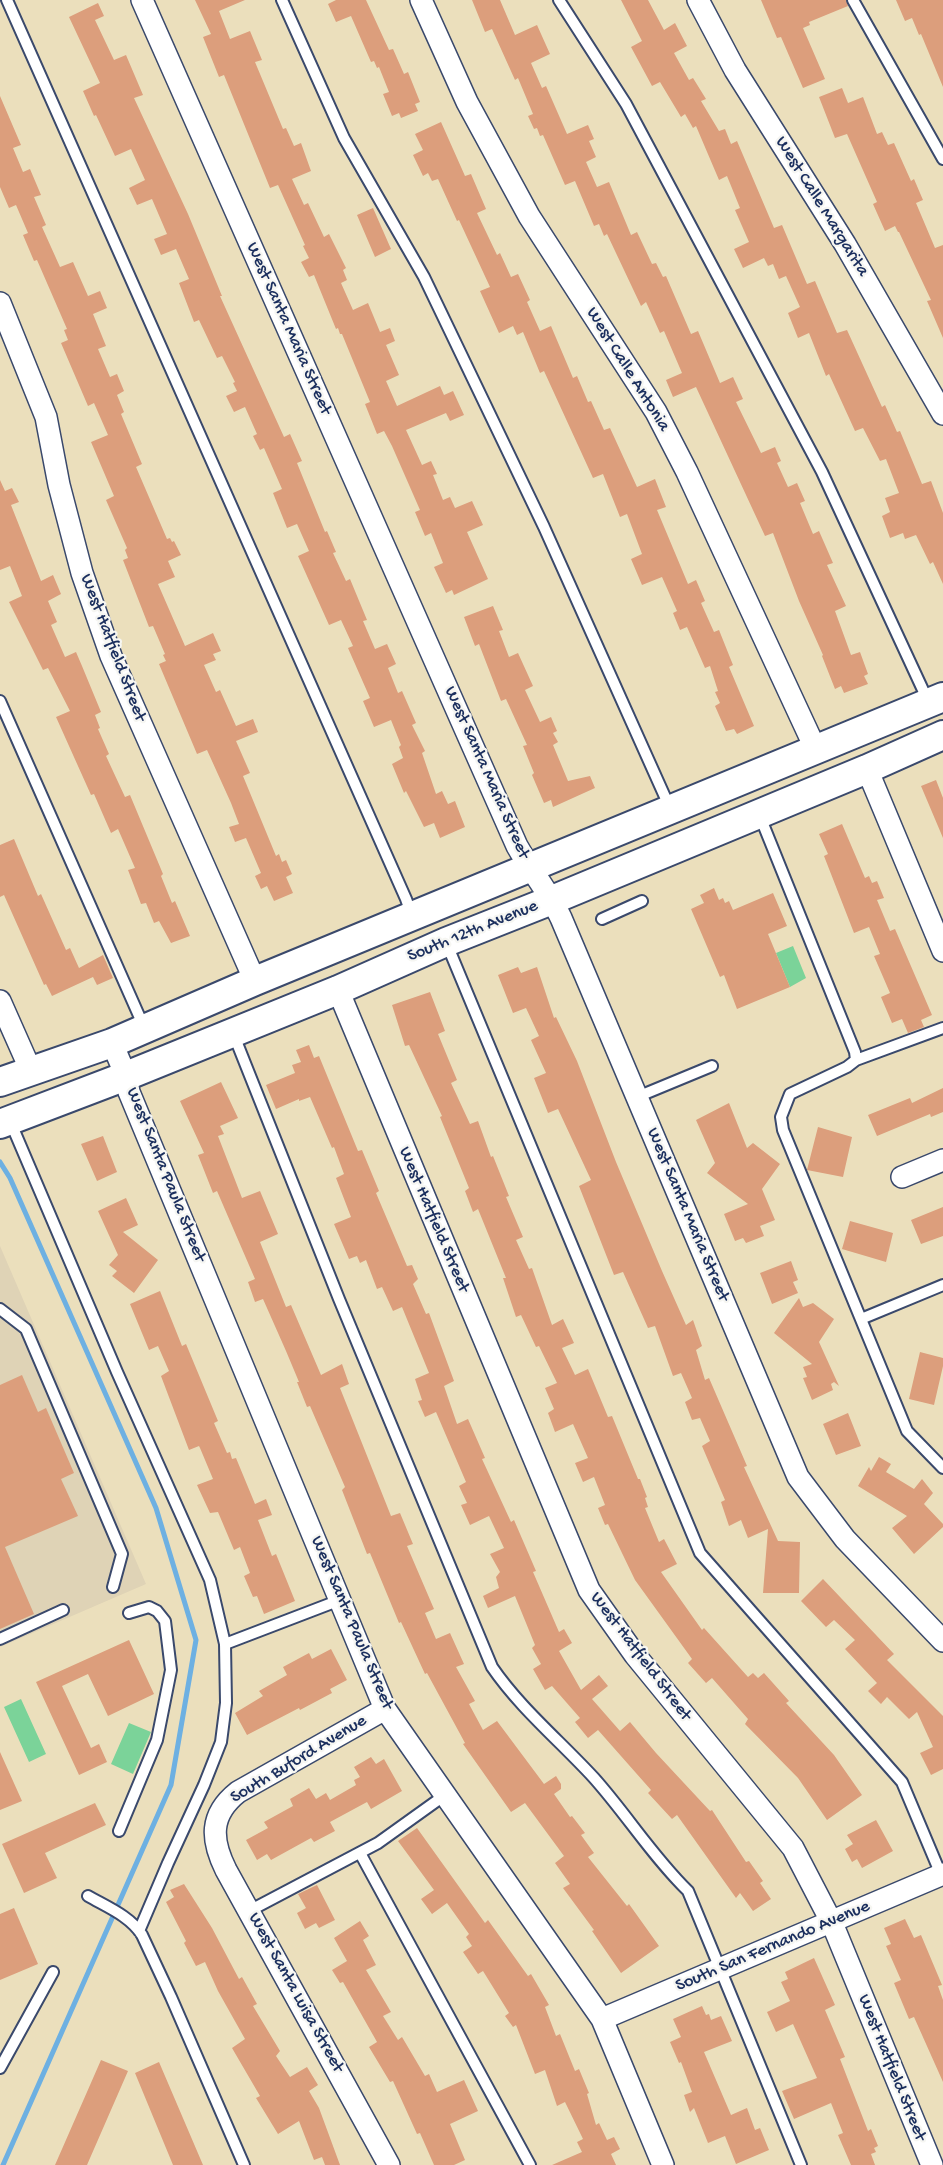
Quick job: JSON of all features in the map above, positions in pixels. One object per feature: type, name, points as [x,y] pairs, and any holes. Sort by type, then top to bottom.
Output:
[{"type":"main road","name":"South 12th Avenue","points":[[0,1083],[112,1043],[255,981],[936,700]]},
{"type":"main road","name":"South 12th Avenue","points":[[5,1123],[338,990],[446,942],[867,769],[943,735]]},
{"type":"street","name":"West Santa Maria Street","points":[[142,0],[517,846],[552,900],[798,1477],[845,1539],[943,1641]]},
{"type":"street","name":"West Calle Antonia","points":[[421,0],[467,102],[529,216],[656,412],[687,472],[816,750]]},
{"type":"street","name":"West Calle Margarita","points":[[698,0],[735,70],[845,244],[943,414]]},
{"type":"street","name":"West Hatfield Street","points":[[0,303],[46,417],[59,485],[82,573],[111,656],[255,981]]},
{"type":"street","points":[[867,769],[943,951]]},
{"type":"street","name":"West Hatfield Street","points":[[338,990],[589,1590],[635,1655],[793,1848],[832,1923],[932,2165]]},
{"type":"street","points":[[0,1001],[31,1071]]},
{"type":"street","name":"West Santa Paula Street","points":[[112,1043],[126,1076],[129,1092],[385,1709],[602,2019],[663,2165]]},
{"type":"street","points":[[902,1177],[943,1160]]},
{"type":"street","name":"South Buford Avenue","points":[[217,1816],[226,1801],[237,1792],[385,1709]]},
{"type":"street","name":"West Santa Luisa Street","points":[[217,1816],[215,1832],[220,1859],[389,2165]]},
{"type":"street","name":"South San Fernando Avenue","points":[[602,2019],[942,1876]]},
{"type":"lane","points":[[7,0],[402,888],[412,917]]},
{"type":"lane","points":[[282,0],[344,138],[424,277],[544,527],[671,810]]},
{"type":"lane","points":[[559,0],[626,104],[822,472],[936,700]]},
{"type":"lane","points":[[853,0],[943,159]]},
{"type":"lane","points":[[0,700],[145,1029]]},
{"type":"lane","points":[[758,814],[855,1052],[856,1060]]},
{"type":"lane","points":[[602,919],[642,901]]},
{"type":"lane","points":[[446,942],[700,1553],[902,1782],[942,1876]]},
{"type":"lane","points":[[943,1028],[856,1060],[847,1067],[790,1094],[781,1117],[783,1130],[907,1431],[943,1468]]},
{"type":"lane","points":[[233,1033],[339,1299],[492,1667],[506,1687],[594,1779],[673,1876],[688,1891],[801,2165]]},
{"type":"lane","points":[[637,1097],[712,1066]]},
{"type":"lane","points":[[5,1123],[210,1580],[225,1644],[226,1703],[221,1742],[139,1931]]},
{"type":"lane","points":[[861,1319],[943,1285]]},
{"type":"lane","points":[[0,1309],[26,1329],[122,1554],[113,1587]]},
{"type":"lane","points":[[225,1644],[340,1600]]},
{"type":"lane","points":[[119,1831],[157,1740],[171,1670],[165,1621],[157,1611],[149,1607],[129,1613]]},
{"type":"lane","points":[[0,1639],[63,1610]]},
{"type":"lane","points":[[249,1911],[378,1843],[445,1795]]},
{"type":"lane","points":[[360,1853],[530,2165]]},
{"type":"lane","points":[[88,1896],[122,1915],[139,1931],[171,1997],[244,2165]]},
{"type":"lane","points":[[0,2068],[53,1972]]},
{"type":"shaded area","points":[[0,1246],[146,1584],[0,1647]]},
{"type":"green space","points":[[793,946],[806,978],[790,987],[776,953]]},
{"type":"green space","points":[[21,1699],[46,1754],[29,1762],[4,1707]]},
{"type":"green space","points":[[129,1723],[151,1732],[133,1774],[111,1764]]},
{"type":"building","points":[[195,0],[245,0],[219,11],[230,39],[250,31],[262,60],[255,62],[283,129],[286,128],[294,146],[301,143],[311,171],[292,179],[304,205],[308,203],[324,237],[329,234],[346,268],[343,270],[347,280],[341,283],[353,310],[368,303],[380,332],[390,328],[395,341],[386,345],[399,375],[386,381],[397,406],[440,386],[444,395],[453,391],[464,415],[450,421],[446,413],[406,430],[422,465],[431,461],[437,474],[433,475],[443,500],[450,497],[455,508],[472,501],[483,525],[467,532],[488,579],[454,595],[452,590],[446,593],[434,567],[443,563],[431,533],[425,536],[415,512],[420,510],[392,446],[384,431],[377,434],[365,404],[370,402],[342,334],[338,328],[336,329],[314,275],[309,277],[301,262],[309,258],[278,185],[270,188],[224,75],[219,77],[203,37],[211,34]]},
{"type":"building","points":[[336,0],[366,0],[389,50],[393,49],[404,74],[408,72],[420,102],[415,104],[418,111],[401,118],[399,113],[392,116],[383,94],[389,92],[379,67],[377,68],[374,61],[371,62],[351,16],[336,22],[328,4]]},
{"type":"building","points":[[472,0],[500,0],[515,35],[537,25],[550,54],[531,63],[542,88],[546,86],[567,134],[588,125],[594,139],[589,141],[596,157],[586,162],[597,187],[609,182],[631,235],[637,232],[652,264],[656,263],[663,277],[666,276],[691,334],[698,331],[720,383],[733,377],[743,399],[736,402],[761,453],[775,447],[781,461],[777,463],[788,487],[797,483],[805,501],[800,503],[813,534],[819,531],[833,563],[827,565],[846,606],[835,611],[851,655],[860,652],[868,674],[864,676],[868,684],[844,693],[841,686],[835,689],[773,533],[765,536],[696,387],[673,397],[666,380],[682,373],[664,331],[660,333],[646,302],[641,306],[607,234],[604,236],[599,224],[594,226],[575,181],[565,185],[543,135],[540,136],[537,128],[534,129],[528,116],[533,114],[518,78],[515,80],[492,29],[485,32]]},
{"type":"building","points":[[621,0],[648,0],[664,30],[675,23],[687,46],[674,53],[689,80],[693,78],[706,99],[701,101],[719,131],[725,129],[731,144],[737,141],[774,228],[782,225],[807,284],[815,281],[837,333],[847,330],[882,407],[885,405],[897,432],[900,431],[922,484],[931,481],[943,513],[943,584],[933,562],[930,564],[916,535],[905,539],[903,533],[890,538],[882,516],[890,512],[885,498],[899,493],[886,459],[880,461],[863,428],[855,431],[829,374],[826,376],[809,333],[798,338],[788,313],[800,307],[786,276],[779,279],[773,264],[768,266],[764,258],[743,268],[734,249],[749,242],[735,210],[740,208],[727,176],[719,180],[696,126],[693,128],[685,114],[681,117],[660,82],[652,86],[631,47],[642,41]]},
{"type":"building","points":[[761,0],[846,0],[848,6],[809,22],[810,25],[803,28],[825,79],[803,88],[781,37],[777,38]]},
{"type":"building","points":[[896,0],[943,0],[943,87],[921,34],[919,35],[912,18],[905,21]]},
{"type":"building","points":[[98,3],[104,16],[95,20],[114,60],[126,55],[143,95],[134,98],[188,214],[222,296],[220,296],[284,437],[290,434],[302,461],[297,463],[325,532],[327,531],[336,552],[333,553],[346,581],[350,579],[367,620],[363,621],[375,649],[387,644],[396,664],[388,668],[398,693],[402,691],[416,723],[412,725],[425,751],[422,753],[436,794],[442,791],[448,804],[455,801],[465,827],[440,838],[434,823],[424,827],[406,791],[404,793],[392,764],[403,758],[399,747],[401,745],[391,720],[374,727],[363,701],[370,698],[348,648],[353,646],[341,620],[329,625],[298,556],[309,551],[297,524],[287,528],[273,493],[282,489],[264,448],[260,450],[253,436],[257,434],[245,407],[234,412],[226,396],[237,391],[233,383],[235,382],[222,356],[217,358],[199,320],[194,322],[179,283],[189,279],[176,249],[161,255],[154,239],[167,234],[152,199],[137,205],[129,188],[145,180],[131,149],[115,156],[83,91],[100,83],[69,17]]},
{"type":"building","points":[[842,88],[848,103],[863,97],[877,134],[882,132],[888,145],[894,143],[911,181],[914,179],[923,200],[916,203],[935,248],[943,245],[943,338],[927,301],[931,300],[899,232],[895,226],[885,231],[873,204],[877,202],[847,134],[835,138],[819,97]]},
{"type":"building","points":[[0,96],[21,145],[13,148],[23,172],[30,169],[41,195],[34,197],[46,225],[42,227],[60,267],[73,262],[88,296],[100,291],[107,308],[93,314],[106,346],[98,349],[110,377],[117,374],[124,391],[117,395],[124,412],[121,414],[142,464],[136,467],[167,539],[174,541],[181,555],[168,561],[175,577],[158,584],[185,646],[213,633],[221,651],[213,654],[216,660],[204,665],[216,692],[220,690],[236,726],[253,719],[258,732],[236,741],[250,773],[243,776],[276,856],[279,854],[282,862],[286,860],[292,874],[286,877],[293,893],[274,901],[267,886],[261,889],[255,876],[261,873],[246,838],[235,842],[229,827],[239,824],[231,803],[207,750],[197,754],[159,664],[166,661],[163,655],[165,654],[153,626],[149,627],[123,560],[128,558],[125,550],[127,548],[106,500],[114,496],[91,442],[108,435],[94,403],[88,406],[61,343],[68,340],[64,330],[67,329],[37,260],[34,261],[23,235],[28,233],[16,205],[9,208],[0,187]]},
{"type":"building","points":[[441,122],[465,176],[471,174],[486,209],[477,213],[497,255],[500,253],[511,277],[518,274],[530,300],[527,302],[540,331],[551,326],[573,378],[577,376],[604,430],[610,428],[637,487],[655,479],[666,507],[657,510],[688,584],[696,580],[705,601],[701,603],[714,632],[719,630],[733,665],[729,667],[754,726],[737,734],[734,729],[726,731],[715,706],[720,703],[715,692],[718,691],[710,666],[705,668],[687,627],[680,630],[673,613],[677,611],[662,577],[642,585],[631,559],[642,554],[627,514],[620,517],[603,474],[593,478],[544,371],[540,373],[523,332],[517,335],[513,326],[499,333],[480,291],[490,287],[459,220],[457,221],[438,179],[432,181],[428,173],[423,176],[413,155],[423,150],[415,134]]},
{"type":"building","points":[[373,208],[391,249],[375,257],[357,215]]},
{"type":"building","points":[[0,480],[5,491],[12,488],[19,502],[11,505],[41,581],[53,575],[61,594],[48,601],[57,622],[51,625],[65,657],[76,652],[101,712],[95,715],[100,728],[98,729],[109,754],[106,756],[125,797],[130,795],[163,874],[161,876],[172,903],[175,901],[190,936],[171,943],[159,921],[154,923],[146,903],[141,904],[128,870],[135,868],[118,829],[111,833],[56,717],[70,711],[48,668],[43,670],[9,602],[22,596],[10,566],[0,570]]},
{"type":"building","points":[[493,606],[503,630],[499,631],[509,657],[518,653],[533,686],[525,690],[540,722],[551,717],[557,731],[553,733],[558,742],[553,745],[568,781],[590,776],[595,788],[553,807],[551,800],[544,803],[523,746],[527,745],[506,699],[501,701],[479,644],[475,646],[464,617]]},
{"type":"building","points":[[936,780],[943,798],[943,838],[921,786]]},
{"type":"building","points":[[842,824],[865,878],[869,876],[872,883],[877,881],[884,898],[877,900],[890,931],[895,929],[932,1015],[921,1020],[924,1027],[908,1033],[902,1019],[892,1023],[881,997],[890,993],[874,956],[880,954],[869,927],[854,933],[824,856],[828,854],[819,834]]},
{"type":"building","points":[[14,839],[38,896],[41,894],[66,950],[70,948],[79,968],[103,955],[113,978],[97,985],[93,977],[52,996],[46,984],[44,985],[4,895],[0,897],[0,845]]},
{"type":"building","points":[[714,888],[719,900],[723,898],[725,903],[729,901],[733,910],[773,893],[787,926],[768,934],[790,987],[737,1009],[724,975],[720,977],[691,909],[704,903],[700,895]]},
{"type":"building","points":[[518,967],[521,973],[537,967],[554,1018],[556,1017],[577,1061],[616,1162],[686,1325],[693,1320],[702,1346],[696,1350],[705,1380],[709,1378],[747,1466],[744,1467],[778,1541],[800,1542],[799,1593],[763,1593],[768,1529],[748,1538],[741,1520],[729,1526],[721,1502],[725,1500],[702,1446],[710,1441],[700,1418],[692,1420],[685,1402],[692,1398],[681,1373],[673,1376],[655,1326],[648,1328],[623,1272],[614,1275],[579,1186],[591,1180],[558,1109],[548,1113],[534,1078],[546,1073],[531,1040],[539,1036],[526,1008],[513,1013],[498,975]]},
{"type":"building","points":[[430,992],[445,1031],[438,1034],[457,1080],[451,1083],[470,1124],[478,1121],[491,1157],[493,1156],[509,1196],[506,1197],[523,1237],[516,1240],[529,1269],[532,1268],[552,1325],[563,1319],[574,1343],[562,1348],[575,1375],[588,1369],[608,1417],[612,1416],[638,1479],[640,1479],[647,1497],[645,1498],[648,1507],[645,1508],[659,1542],[664,1539],[677,1564],[661,1572],[702,1630],[704,1628],[748,1677],[753,1673],[758,1678],[764,1673],[789,1701],[786,1703],[834,1755],[862,1795],[827,1820],[798,1778],[745,1724],[748,1719],[712,1678],[706,1683],[688,1663],[692,1659],[635,1580],[608,1524],[605,1525],[598,1508],[605,1505],[594,1477],[583,1482],[575,1463],[588,1458],[573,1424],[555,1432],[548,1413],[554,1409],[545,1388],[557,1383],[521,1315],[516,1317],[503,1278],[506,1278],[478,1209],[473,1212],[465,1191],[469,1188],[440,1117],[442,1116],[409,1045],[405,1046],[392,1005]]},
{"type":"building","points":[[309,1045],[314,1058],[319,1056],[358,1151],[362,1150],[379,1191],[376,1193],[407,1266],[412,1265],[418,1279],[413,1284],[426,1314],[429,1313],[454,1381],[444,1386],[457,1424],[468,1419],[485,1458],[482,1459],[511,1522],[514,1520],[559,1632],[564,1629],[572,1643],[559,1651],[581,1690],[599,1675],[608,1686],[592,1699],[620,1731],[630,1722],[710,1811],[712,1810],[746,1862],[749,1861],[763,1881],[760,1883],[771,1899],[753,1911],[740,1893],[736,1898],[677,1815],[672,1819],[648,1793],[651,1790],[598,1730],[588,1738],[575,1722],[580,1718],[552,1686],[545,1690],[533,1669],[541,1664],[532,1648],[535,1645],[515,1596],[488,1608],[483,1596],[499,1588],[496,1577],[500,1572],[490,1554],[504,1548],[489,1516],[470,1525],[461,1505],[467,1503],[459,1486],[466,1482],[436,1412],[425,1417],[418,1401],[422,1400],[415,1379],[429,1373],[402,1307],[393,1311],[382,1287],[377,1289],[366,1260],[360,1263],[357,1256],[349,1259],[334,1224],[351,1217],[336,1178],[344,1174],[310,1097],[276,1109],[266,1085],[295,1073],[292,1065],[301,1062],[296,1050]]},
{"type":"building","points":[[221,1082],[238,1118],[220,1126],[224,1134],[218,1136],[242,1198],[260,1191],[278,1234],[260,1242],[286,1307],[291,1305],[321,1375],[342,1364],[349,1384],[340,1388],[391,1516],[400,1513],[413,1544],[407,1546],[434,1609],[425,1613],[436,1639],[450,1633],[464,1664],[456,1667],[475,1701],[469,1704],[483,1730],[497,1721],[544,1784],[556,1776],[561,1789],[554,1794],[585,1833],[581,1835],[594,1853],[588,1857],[627,1906],[629,1904],[659,1946],[621,1973],[592,1931],[594,1930],[563,1888],[570,1884],[555,1863],[564,1856],[525,1803],[511,1812],[463,1744],[465,1743],[427,1673],[425,1674],[401,1622],[399,1623],[370,1553],[367,1554],[342,1490],[345,1487],[310,1406],[307,1407],[297,1382],[299,1382],[263,1299],[255,1302],[248,1282],[255,1279],[217,1191],[213,1193],[198,1155],[204,1153],[180,1101]]},
{"type":"building","points":[[943,1088],[943,1112],[931,1117],[930,1114],[877,1136],[868,1115],[910,1098],[912,1103]]},
{"type":"building","points":[[729,1103],[747,1148],[753,1143],[780,1164],[762,1189],[775,1220],[760,1226],[764,1236],[746,1243],[743,1238],[735,1241],[724,1214],[748,1204],[707,1173],[715,1163],[696,1120]]},
{"type":"building","points":[[818,1127],[852,1137],[843,1177],[807,1170]]},
{"type":"building","points":[[103,1136],[117,1172],[97,1181],[81,1144]]},
{"type":"building","points":[[126,1198],[138,1225],[123,1232],[158,1260],[134,1293],[112,1276],[117,1271],[109,1265],[118,1255],[98,1211]]},
{"type":"building","points":[[943,1207],[943,1236],[921,1244],[911,1220]]},
{"type":"building","points":[[850,1221],[893,1233],[886,1262],[842,1249]]},
{"type":"building","points":[[791,1261],[798,1280],[793,1282],[798,1293],[772,1304],[760,1273]]},
{"type":"building","points":[[160,1291],[182,1346],[186,1344],[218,1421],[214,1423],[227,1453],[230,1452],[232,1459],[236,1458],[255,1504],[266,1499],[272,1515],[258,1520],[272,1556],[276,1554],[295,1601],[264,1614],[257,1596],[253,1597],[244,1576],[250,1573],[240,1547],[234,1550],[218,1512],[210,1513],[197,1485],[213,1479],[199,1446],[189,1450],[161,1376],[169,1371],[158,1346],[149,1350],[130,1304]]},
{"type":"building","points":[[799,1298],[803,1307],[813,1303],[834,1319],[819,1342],[839,1386],[834,1382],[831,1384],[833,1390],[812,1400],[803,1378],[807,1377],[803,1367],[812,1364],[774,1333]]},
{"type":"building","points":[[920,1352],[943,1358],[934,1405],[909,1399]]},
{"type":"building","points":[[22,1375],[38,1412],[46,1408],[74,1473],[61,1479],[78,1516],[5,1547],[34,1614],[0,1629],[0,1385]]},
{"type":"building","points":[[848,1413],[861,1446],[836,1455],[823,1424]]},
{"type":"building","points":[[879,1457],[891,1464],[886,1472],[914,1489],[922,1479],[933,1493],[924,1504],[943,1524],[943,1527],[914,1554],[892,1528],[907,1516],[858,1486],[869,1467],[871,1471]]},
{"type":"building","points":[[823,1579],[894,1654],[887,1660],[943,1716],[943,1769],[931,1775],[920,1753],[933,1747],[917,1712],[909,1719],[887,1697],[881,1704],[868,1691],[877,1683],[845,1649],[855,1640],[834,1620],[826,1627],[801,1601]]},
{"type":"building","points":[[129,1640],[154,1694],[108,1716],[88,1674],[62,1686],[91,1748],[99,1744],[107,1762],[79,1775],[36,1682]]},
{"type":"building","points":[[331,1649],[347,1680],[330,1689],[332,1693],[247,1735],[235,1713],[263,1696],[259,1691],[287,1675],[283,1667],[309,1653],[312,1659]]},
{"type":"building","points":[[0,1752],[22,1801],[0,1810]]},
{"type":"building","points":[[371,1757],[376,1764],[384,1759],[402,1791],[371,1809],[367,1802],[330,1822],[335,1831],[314,1842],[311,1838],[271,1860],[267,1854],[257,1860],[246,1840],[268,1828],[264,1822],[293,1806],[290,1799],[309,1788],[316,1799],[326,1793],[330,1800],[356,1785],[354,1780],[360,1777],[354,1767]]},
{"type":"building","points":[[95,1803],[106,1825],[45,1853],[57,1878],[24,1893],[2,1844]]},
{"type":"building","points":[[876,1820],[893,1851],[862,1868],[857,1859],[852,1862],[845,1849],[853,1844],[847,1835]]},
{"type":"building","points":[[417,1828],[485,1923],[488,1920],[528,1976],[531,1974],[549,2005],[545,2007],[556,2036],[560,2034],[575,2071],[579,2069],[589,2093],[587,2094],[596,2125],[599,2123],[607,2140],[614,2137],[620,2149],[611,2154],[616,2165],[552,2165],[582,2152],[577,2142],[583,2139],[565,2102],[557,2106],[545,2070],[535,2074],[516,2025],[513,2027],[505,2016],[509,2013],[483,1971],[478,1974],[463,1952],[472,1946],[466,1937],[469,1934],[447,1903],[432,1914],[421,1899],[434,1890],[398,1841]]},
{"type":"building","points":[[184,1884],[212,1928],[239,1979],[242,1977],[257,2004],[253,2006],[280,2051],[276,2056],[290,2077],[307,2067],[318,2085],[309,2091],[319,2108],[340,2165],[325,2165],[322,2157],[314,2160],[299,2121],[278,2134],[256,2098],[260,2096],[232,2048],[245,2039],[218,1991],[205,1962],[196,1966],[166,1902],[174,1897],[170,1890]]},
{"type":"building","points":[[317,1885],[335,1920],[319,1928],[316,1923],[305,1929],[297,1913],[306,1908],[298,1894]]},
{"type":"building","points":[[14,1908],[38,1964],[0,1980],[0,1914]]},
{"type":"building","points":[[905,1919],[914,1938],[921,1935],[942,1985],[938,1986],[943,2000],[943,2082],[914,2017],[909,2019],[894,1983],[901,1980],[886,1946],[891,1944],[884,1928]]},
{"type":"building","points":[[360,1921],[369,1936],[363,1940],[376,1965],[366,1970],[391,2012],[383,2016],[398,2040],[402,2037],[425,2076],[429,2074],[437,2092],[464,2080],[478,2111],[450,2124],[465,2160],[454,2165],[434,2165],[393,2081],[390,2082],[369,2047],[377,2042],[343,1982],[340,1983],[332,1970],[347,1961],[334,1938]]},
{"type":"building","points":[[814,1958],[835,2005],[825,2010],[845,2057],[840,2059],[868,2131],[871,2129],[878,2146],[874,2148],[876,2152],[871,2154],[875,2165],[851,2165],[838,2135],[843,2133],[831,2103],[794,2119],[782,2091],[817,2078],[793,2024],[776,2032],[767,2012],[790,2001],[781,1982],[788,1979],[785,1972]]},
{"type":"building","points":[[702,2006],[711,2020],[721,2016],[732,2041],[704,2052],[731,2115],[747,2108],[755,2130],[760,2128],[769,2150],[736,2164],[725,2136],[708,2143],[694,2108],[690,2112],[684,2095],[692,2092],[681,2062],[679,2063],[670,2042],[681,2037],[673,2019]]},
{"type":"building","points":[[101,2060],[128,2071],[87,2165],[55,2165]]},
{"type":"building","points":[[159,2062],[203,2165],[173,2165],[135,2073]]},
{"type":"waterway","points":[[0,1162],[10,1178],[156,1508],[196,1640],[171,1785],[3,2165]]}]
